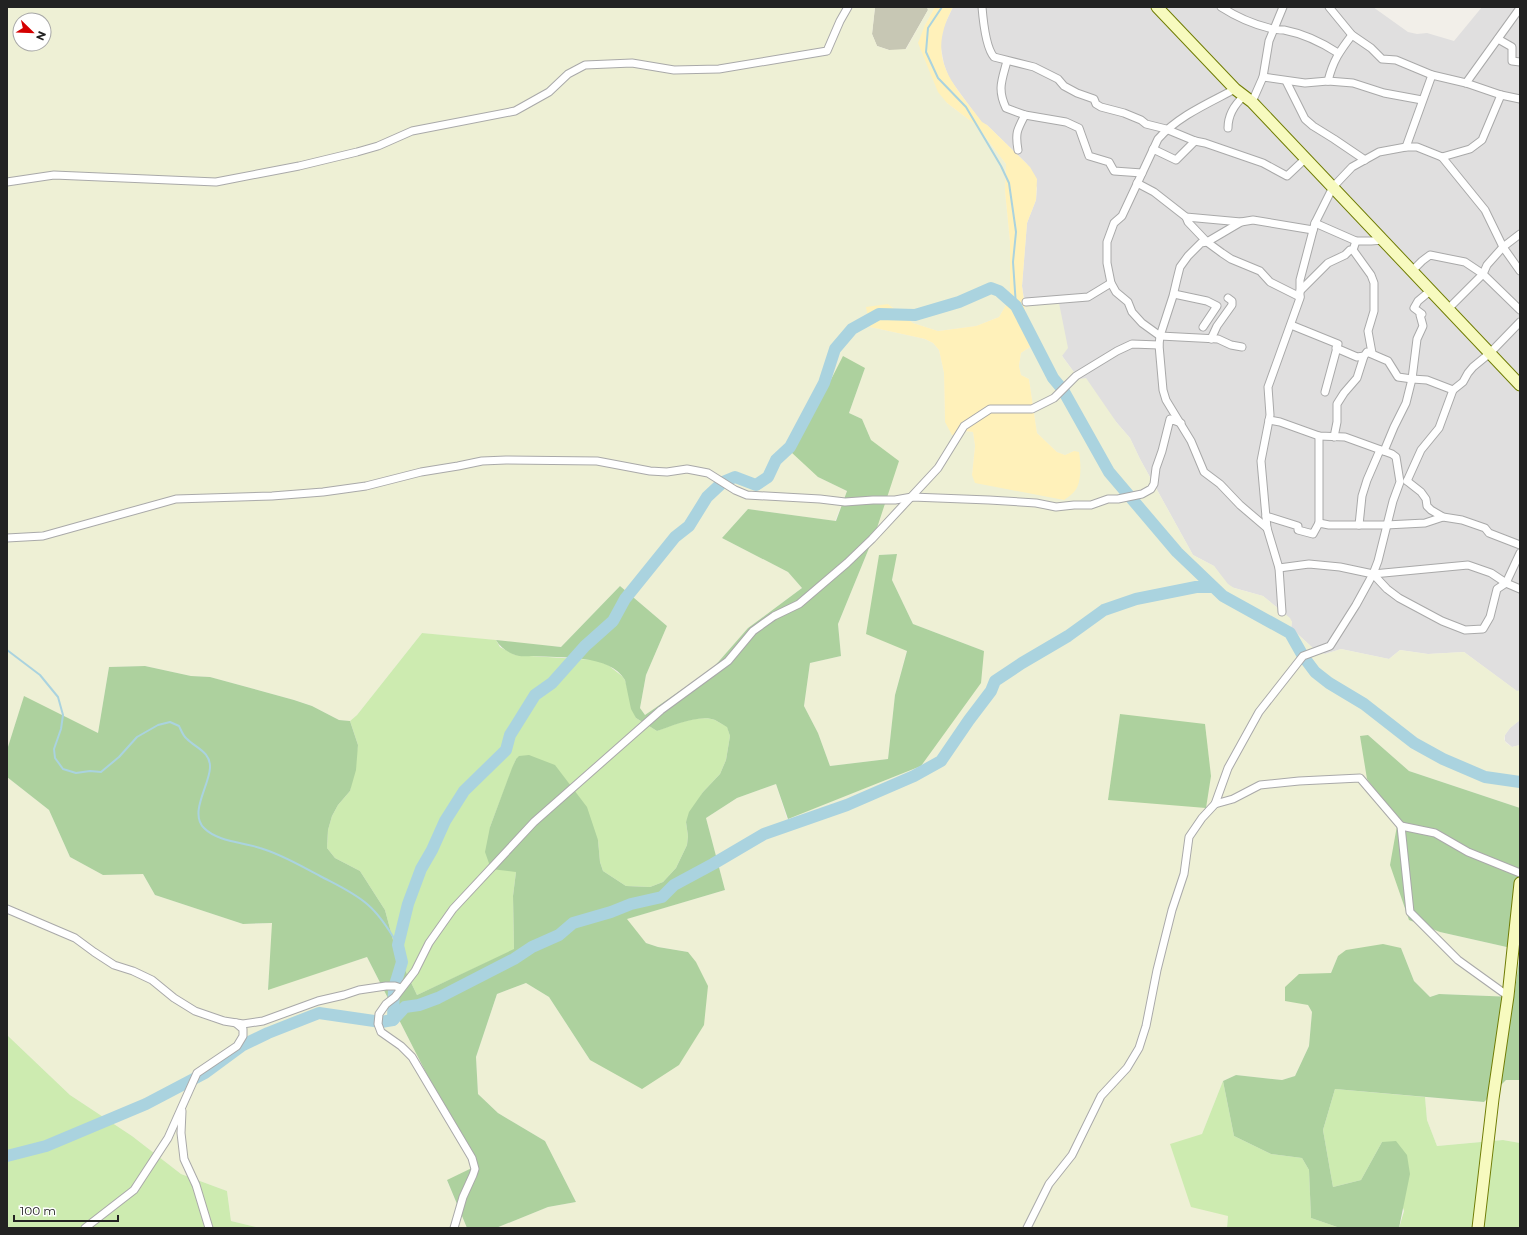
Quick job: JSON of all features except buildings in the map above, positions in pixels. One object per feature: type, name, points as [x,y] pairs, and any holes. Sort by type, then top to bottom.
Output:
[{"type":"street","points":[[7,182],[54,175],[216,182],[299,166],[378,146],[412,131],[515,111],[549,92],[568,74],[585,66],[632,63],[674,70],[719,69],[827,51],[848,7]]},
{"type":"street","points":[[982,7],[988,44],[991,54],[994,57],[1034,67],[1047,73],[1058,79],[1064,86],[1077,93],[1094,99],[1096,104],[1101,107],[1141,120],[1146,124],[1166,129],[1195,141],[1263,163],[1287,176],[1305,160]]},
{"type":"street","points":[[1157,7],[1235,89],[1248,99],[1305,160],[1333,187],[1520,385]]},
{"type":"street","points":[[1221,7],[1233,14],[1275,29],[1313,38],[1338,54]]},
{"type":"street","points":[[1228,128],[1228,121],[1237,102],[1248,99],[1263,77],[1269,41],[1283,7]]},
{"type":"street","points":[[1329,7],[1352,36],[1371,48],[1382,59],[1396,60],[1432,75],[1466,83],[1501,95],[1520,98]]},
{"type":"street","points":[[1466,83],[1520,8]]},
{"type":"street","points":[[1328,81],[1338,54],[1352,36]]},
{"type":"street","points":[[1498,39],[1512,47],[1512,61],[1520,62]]},
{"type":"street","points":[[1006,61],[1001,83],[1001,97],[1006,108],[1025,115],[1066,122],[1078,128],[1089,156],[1109,162],[1114,171],[1142,173]]},
{"type":"street","points":[[1406,147],[1432,75]]},
{"type":"street","points":[[1263,77],[1305,83],[1328,81],[1353,83],[1384,93],[1422,100]]},
{"type":"street","points":[[1286,81],[1305,118],[1313,126],[1364,160]]},
{"type":"street","points":[[1235,89],[1187,115],[1166,129],[1158,139],[1122,216],[1114,224],[1107,242],[1107,264],[1111,283],[1116,292],[1128,302],[1132,312],[1142,323],[1160,336],[1218,339],[1231,345],[1242,347]]},
{"type":"street","points":[[1442,157],[1470,149],[1482,140],[1501,95]]},
{"type":"street","points":[[1018,150],[1016,138],[1018,128],[1025,115]]},
{"type":"street","points":[[1153,150],[1176,160],[1195,141]]},
{"type":"street","points":[[1282,612],[1279,568],[1267,528],[1261,461],[1269,420],[1268,387],[1291,325],[1300,294],[1300,280],[1314,227],[1333,187],[1352,168],[1379,152],[1406,147],[1417,147],[1442,157],[1486,210],[1503,247],[1520,271]]},
{"type":"street","points":[[1137,183],[1154,192],[1186,217],[1188,222],[1207,242],[1231,258],[1260,271],[1270,282],[1300,294]]},
{"type":"street","points":[[1186,217],[1241,222],[1253,220],[1314,227],[1356,240],[1371,242],[1383,240]]},
{"type":"street","points":[[1241,222],[1207,242],[1201,243],[1188,256],[1180,267],[1174,294],[1160,336],[1159,345],[1163,390],[1166,400],[1191,441],[1204,472],[1220,484],[1240,505],[1267,528]]},
{"type":"street","points":[[1448,309],[1483,274],[1487,265],[1503,247],[1520,234]]},
{"type":"street","points":[[1353,250],[1356,240]]},
{"type":"street","points":[[1300,294],[1328,262],[1345,255],[1350,250],[1353,250]]},
{"type":"street","points":[[1334,437],[1337,422],[1337,404],[1344,392],[1357,378],[1368,354],[1368,331],[1374,311],[1374,284],[1371,275],[1353,250]]},
{"type":"street","points":[[1412,271],[1430,255],[1465,262],[1483,274],[1520,310]]},
{"type":"street","points":[[1026,302],[1088,297],[1111,283]]},
{"type":"street","points":[[1359,525],[1362,496],[1367,480],[1406,403],[1412,380],[1417,339],[1423,326],[1420,315],[1422,314],[1414,308],[1418,301],[1430,291]]},
{"type":"street","points":[[1174,294],[1207,301],[1216,306],[1203,327]]},
{"type":"street","points":[[1210,339],[1232,305],[1232,301],[1228,298]]},
{"type":"street","points":[[1027,1228],[1049,1184],[1072,1155],[1101,1096],[1126,1068],[1139,1048],[1146,1026],[1157,970],[1172,910],[1184,874],[1189,837],[1202,818],[1215,804],[1228,768],[1259,712],[1303,656],[1330,646],[1356,605],[1373,574],[1378,561],[1393,501],[1421,450],[1439,428],[1453,390],[1463,382],[1473,367],[1490,354],[1520,322]]},
{"type":"street","points":[[1291,325],[1338,344],[1325,392]]},
{"type":"street","points":[[454,1228],[463,1197],[474,1175],[475,1169],[472,1158],[412,1057],[381,1032],[378,1024],[378,1014],[386,1004],[395,997],[415,971],[429,943],[453,909],[534,822],[661,710],[728,661],[753,631],[774,616],[799,604],[872,539],[938,468],[964,426],[990,409],[1032,409],[1054,398],[1076,376],[1117,351],[1132,344],[1159,345]]},
{"type":"street","points":[[1336,348],[1357,357],[1368,354],[1388,361],[1398,377],[1412,380],[1427,380],[1453,390]]},
{"type":"street","points":[[7,538],[43,536],[176,499],[323,492],[366,486],[421,472],[482,461],[597,461],[650,471],[667,472],[687,469],[708,473],[746,495],[820,499],[845,502],[895,500],[912,497],[1036,503],[1056,507],[1091,505],[1108,499],[1118,499],[1142,494],[1151,489],[1154,484],[1156,468],[1170,419],[1181,423]]},
{"type":"street","points":[[1269,420],[1280,422],[1318,436],[1345,437],[1382,450],[1396,457],[1404,482],[1421,492],[1426,499],[1427,506],[1431,510],[1443,517],[1462,520],[1485,528],[1489,533],[1520,545]]},
{"type":"street","points":[[1266,516],[1298,526],[1298,530],[1313,534],[1319,523],[1318,436]]},
{"type":"street","points":[[1319,523],[1329,525],[1386,525],[1424,523],[1443,517]]},
{"type":"street","points":[[1373,574],[1387,589],[1399,598],[1442,621],[1465,630],[1483,628],[1490,616],[1498,589],[1506,583],[1520,553]]},
{"type":"street","points":[[1279,568],[1309,564],[1340,567],[1373,574],[1468,565],[1491,573],[1506,583],[1520,589]]},
{"type":"street","points":[[1215,804],[1233,799],[1260,785],[1299,781],[1360,778],[1401,826],[1410,912],[1458,960],[1508,996]]},
{"type":"street","points":[[1401,826],[1435,833],[1468,852],[1520,873]]},
{"type":"street","points":[[1478,1228],[1493,1099],[1508,996],[1520,883]]},
{"type":"street","points":[[7,909],[75,938],[114,965],[133,971],[152,980],[174,998],[195,1011],[224,1021],[243,1024],[263,1021],[318,1001],[359,990],[386,986],[401,988]]},
{"type":"street","points":[[85,1228],[134,1190],[168,1138],[197,1073],[236,1046],[243,1036],[243,1029],[236,1023]]},
{"type":"street","points":[[182,1108],[181,1133],[184,1158],[196,1185],[209,1228]]},
{"type":"shaded area","points":[[7,7],[875,7],[872,34],[877,46],[889,50],[906,49],[928,10],[927,7],[935,7],[925,25],[947,103],[976,125],[1006,164],[1005,191],[1010,242],[1010,298],[999,317],[976,326],[938,331],[913,323],[888,304],[870,327],[925,339],[933,343],[939,350],[944,373],[945,422],[964,431],[973,432],[975,446],[972,475],[1064,500],[1074,451],[1065,455],[1057,452],[1037,433],[1029,379],[1021,375],[1019,366],[1021,353],[1030,347],[1025,305],[1059,303],[1068,348],[1062,356],[1079,379],[1086,378],[1117,423],[1130,438],[1193,555],[1214,566],[1228,584],[1234,588],[1263,596],[1290,618],[1292,622],[1291,628],[1314,649],[1325,654],[1341,649],[1389,659],[1400,650],[1428,654],[1464,652],[1517,691],[1520,690],[1520,720],[1510,728],[1504,739],[1506,743],[1512,747],[1520,745],[1520,808],[1409,771],[1368,735],[1360,737],[1398,820],[1440,932],[1520,950],[1514,997],[1439,994],[1430,997],[1414,981],[1401,948],[1338,956],[1331,973],[1308,1005],[1312,1012],[1309,1046],[1295,1076],[1282,1080],[1236,1075],[1223,1081],[1202,1134],[1228,1216],[1227,1228],[496,1228],[548,1207],[576,1202],[545,1141],[498,1113],[478,1094],[476,1057],[497,994],[526,983],[549,997],[590,1060],[688,952],[658,947],[646,943],[626,919],[725,890],[706,818],[737,798],[776,784],[787,819],[921,766],[931,751],[984,651],[913,624],[892,580],[896,554],[879,555],[907,650],[895,695],[888,759],[830,766],[818,733],[804,706],[810,663],[841,656],[838,624],[876,531],[871,440],[862,419],[849,413],[865,368],[815,411],[806,425],[818,477],[847,491],[835,521],[748,509],[722,538],[788,572],[802,588],[748,628],[713,668],[645,715],[640,708],[646,675],[667,626],[620,586],[561,647],[422,633],[357,715],[350,721],[339,720],[312,706],[294,700],[210,677],[191,676],[145,666],[109,667],[98,733],[24,697],[7,750]]},
{"type":"shaded area","points":[[875,7],[927,7],[928,10],[905,50],[889,50],[877,46],[872,34]]},
{"type":"shaded area","points":[[953,7],[1373,7],[1408,32],[1417,34],[1427,33],[1454,41],[1482,7],[1520,7],[1520,690],[1518,692],[1464,652],[1428,654],[1400,650],[1389,659],[1341,649],[1325,654],[1314,649],[1291,628],[1292,622],[1284,613],[1263,596],[1231,587],[1226,583],[1214,566],[1193,555],[1130,438],[1079,379],[1025,305],[1022,286],[1027,223],[1036,200],[1037,188],[1027,164],[987,125],[982,123],[949,78],[944,64],[940,43],[943,28]]},
{"type":"shaded area","points":[[1520,720],[1520,745],[1512,747],[1505,741],[1505,735],[1510,728]]},
{"type":"shaded area","points":[[7,777],[49,810],[70,857],[103,875],[143,874],[155,895],[243,924],[273,923],[268,989],[367,957],[445,1110],[477,1166],[447,1181],[467,1228],[260,1228],[231,1221],[227,1191],[181,1174],[132,1136],[70,1095],[7,1035]]},
{"type":"shaded area","points":[[1506,1080],[1520,1080],[1520,1143],[1503,1140],[1437,1146],[1427,1120],[1425,1097],[1484,1102]]},
{"type":"green space","points":[[843,356],[865,368],[849,413],[862,419],[871,440],[899,461],[876,531],[838,624],[841,656],[810,663],[804,706],[818,733],[830,766],[888,759],[895,695],[907,651],[866,634],[879,555],[897,554],[892,580],[913,624],[984,651],[981,683],[921,766],[788,819],[776,784],[737,798],[706,818],[725,890],[627,919],[646,943],[658,947],[688,952],[696,962],[708,986],[704,1025],[679,1065],[642,1089],[590,1060],[549,997],[526,983],[497,994],[476,1057],[478,1094],[498,1113],[545,1141],[576,1202],[548,1207],[496,1228],[467,1228],[447,1180],[476,1166],[445,1110],[367,957],[268,990],[272,923],[243,924],[155,895],[143,874],[103,875],[70,857],[49,810],[7,777],[7,750],[24,696],[98,733],[109,667],[145,666],[191,676],[210,677],[294,700],[312,706],[339,720],[350,721],[358,745],[356,770],[350,791],[338,805],[332,816],[328,830],[327,848],[335,858],[360,871],[385,910],[396,951],[417,995],[514,949],[513,896],[516,872],[491,869],[485,852],[490,827],[512,768],[519,756],[529,755],[555,765],[587,807],[598,840],[600,862],[603,871],[626,886],[650,887],[663,882],[676,868],[687,845],[688,836],[686,822],[689,812],[703,792],[720,774],[726,760],[730,736],[727,727],[715,720],[701,718],[686,721],[657,731],[636,718],[631,709],[625,680],[618,672],[608,666],[584,659],[517,656],[504,649],[496,640],[561,647],[620,586],[667,626],[646,675],[640,708],[645,715],[713,668],[748,628],[802,588],[788,572],[722,538],[748,509],[836,521],[847,491],[818,477],[791,452],[815,411]]},
{"type":"green space","points":[[422,633],[496,640],[500,647],[515,655],[595,660],[608,665],[622,676],[625,680],[636,718],[657,731],[686,721],[701,718],[715,720],[727,726],[730,736],[726,760],[720,774],[703,792],[686,822],[688,836],[687,845],[676,868],[663,882],[650,887],[626,886],[603,871],[600,862],[598,840],[516,759],[490,827],[516,872],[513,896],[514,950],[417,995],[396,951],[385,910],[360,871],[335,858],[327,848],[328,830],[332,816],[338,805],[350,791],[358,745],[350,721],[357,715]]},
{"type":"green space","points":[[1120,714],[1205,724],[1211,776],[1206,808],[1108,800]]},
{"type":"green space","points":[[1368,735],[1409,771],[1520,808],[1520,950],[1440,932],[1409,920],[1390,865],[1398,820],[1367,779],[1360,736]]},
{"type":"green space","points":[[1383,944],[1401,948],[1414,981],[1430,997],[1439,994],[1514,997],[1520,954],[1520,1080],[1506,1080],[1484,1102],[1335,1089],[1323,1130],[1333,1187],[1361,1180],[1382,1142],[1396,1141],[1407,1155],[1410,1174],[1399,1228],[1340,1228],[1311,1218],[1309,1170],[1302,1158],[1271,1154],[1234,1136],[1223,1081],[1236,1075],[1282,1080],[1295,1076],[1309,1046],[1312,1012],[1308,1005],[1285,1001],[1285,987],[1299,974],[1331,973],[1338,956],[1346,950]]},
{"type":"green space","points":[[7,1035],[70,1095],[132,1136],[181,1174],[227,1191],[231,1221],[260,1228],[7,1228]]},
{"type":"green space","points":[[1223,1081],[1234,1136],[1271,1154],[1302,1158],[1309,1170],[1311,1218],[1340,1228],[1227,1228],[1228,1216],[1191,1207],[1170,1144],[1202,1134]]},
{"type":"green space","points":[[1335,1089],[1425,1097],[1427,1120],[1437,1146],[1503,1140],[1520,1143],[1520,1228],[1399,1228],[1404,1211],[1382,1142],[1361,1180],[1333,1187],[1323,1130]]},
{"type":"sand","points":[[935,7],[953,7],[945,25],[942,41],[942,56],[952,82],[982,122],[987,125],[1030,167],[1037,179],[1036,200],[1027,223],[1022,286],[1030,347],[1021,353],[1019,366],[1021,375],[1029,379],[1037,433],[1057,452],[1065,455],[1074,451],[1079,452],[1080,479],[1074,492],[1064,500],[975,483],[972,475],[975,446],[973,432],[964,431],[956,435],[952,435],[945,422],[944,373],[939,350],[933,343],[925,339],[870,327],[866,307],[888,304],[913,323],[938,331],[976,326],[999,317],[1010,298],[1010,242],[1005,191],[1006,164],[976,125],[947,103],[938,92],[918,43],[925,25]]},
{"type":"waterway","points":[[942,7],[928,28],[926,52],[938,78],[966,107],[1001,166],[1009,183],[1016,232],[1013,262],[1016,306]]},
{"type":"waterway","points":[[393,1020],[394,988],[402,962],[398,945],[408,904],[421,869],[432,850],[445,821],[464,791],[506,750],[510,735],[535,695],[552,683],[585,646],[613,621],[625,599],[675,537],[689,526],[707,497],[723,482],[735,477],[756,485],[768,477],[776,460],[790,447],[824,383],[835,349],[852,329],[879,314],[915,315],[959,302],[991,288],[999,291],[1016,306],[1053,378],[1063,390],[1109,472],[1177,552],[1223,596],[1290,633],[1303,656],[1315,672],[1329,683],[1364,704],[1414,743],[1443,759],[1485,777],[1520,782]]},
{"type":"waterway","points":[[7,1156],[46,1146],[146,1104],[205,1073],[243,1045],[268,1033],[319,1013],[381,1022],[393,1020],[405,1007],[419,1005],[438,998],[514,959],[532,947],[559,935],[573,923],[611,912],[631,904],[662,897],[674,885],[764,834],[847,805],[914,776],[941,761],[991,691],[995,681],[1068,636],[1104,610],[1136,599],[1196,587],[1213,587]]},
{"type":"waterway","points":[[7,650],[40,675],[58,697],[63,715],[61,729],[54,749],[55,758],[63,769],[76,773],[90,771],[101,772],[119,757],[137,737],[158,725],[170,722],[179,726],[184,736],[206,754],[210,763],[209,775],[201,799],[198,815],[204,828],[210,833],[223,839],[253,846],[276,854],[350,892],[367,904],[376,913],[398,945]]}]
